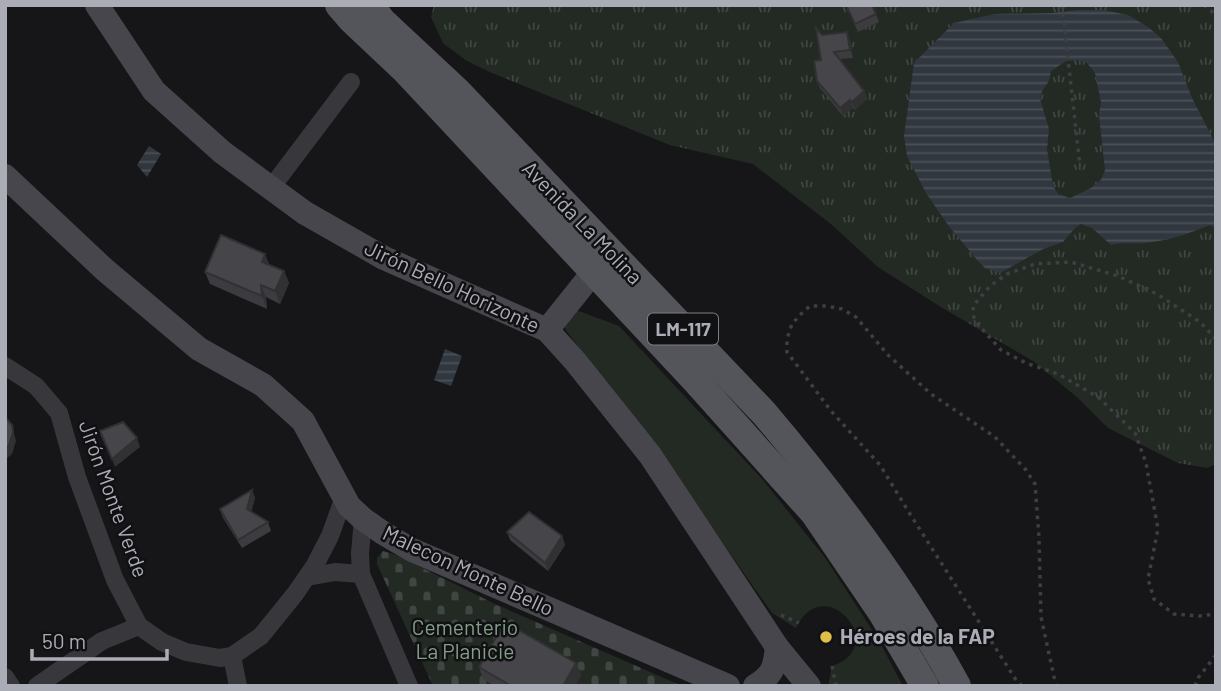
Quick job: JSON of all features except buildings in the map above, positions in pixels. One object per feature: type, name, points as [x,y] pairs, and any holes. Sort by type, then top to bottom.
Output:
[{"type":"main road","name":"Avenida La Molina","points":[[339,5],[603,264],[764,413],[810,467],[882,564],[957,686]]},
{"type":"main road","name":"Avenida La Molina","points":[[369,5],[382,21],[457,91],[603,264],[695,380],[814,513],[883,612],[925,686]]},
{"type":"street","name":"Jirón Bello Horizonte","points":[[97,5],[154,91],[222,152],[305,213],[384,258],[547,330],[650,455],[777,647],[809,686]]},
{"type":"street","points":[[271,188],[351,82]]},
{"type":"street","name":"Malecon Monte Bello","points":[[5,176],[105,270],[161,318],[199,349],[263,385],[303,421],[349,506],[363,519],[412,550],[728,686]]},
{"type":"street","points":[[547,330],[603,264]]},
{"type":"street","name":"Jirón Monte Verde","points":[[5,366],[36,386],[59,413],[77,477],[116,580],[139,626]]},
{"type":"street","points":[[37,686],[102,641],[139,626],[162,642],[186,652],[220,658],[232,656],[261,636],[307,577],[330,536],[344,497]]},
{"type":"street","points":[[363,519],[361,574],[409,686]]},
{"type":"street","points":[[307,577],[335,572],[361,574]]},
{"type":"street","points":[[755,686],[767,678],[776,664],[777,647]]},
{"type":"street","points":[[232,656],[238,686]]},
{"type":"street","points":[[5,677],[11,686]]},
{"type":"path","points":[[1204,5],[1216,15]]},
{"type":"path","points":[[1062,7],[1080,166]]},
{"type":"path","points":[[1216,339],[1200,322],[1157,294],[1118,276],[1071,262],[1035,264],[1007,274],[990,286],[973,306],[974,320],[1001,351],[1058,374],[1098,397],[1135,433],[1146,463],[1158,529],[1148,579],[1154,599],[1174,614],[1199,617],[1216,614]]},
{"type":"path","points":[[1021,686],[880,465],[831,411],[786,352],[792,324],[810,306],[842,309],[856,317],[888,355],[931,394],[995,438],[1026,470],[1035,484],[1041,617],[1056,686]]},
{"type":"path","points":[[1195,686],[1216,655]]},
{"type":"path","points":[[832,666],[836,686]]},
{"type":"green space","points":[[434,5],[1216,5],[1216,464],[1207,468],[1178,463],[1108,428],[1078,398],[1033,361],[878,267],[831,224],[753,164],[670,145],[467,61],[443,43],[431,17]]},
{"type":"green space","points":[[573,309],[619,326],[763,480],[826,559],[878,639],[903,686],[828,686],[832,666],[849,656],[855,643],[854,630],[847,617],[835,609],[821,606],[808,612],[796,628],[772,613],[657,450],[568,333],[562,323]]},
{"type":"green space","name":"Cementerio La Planicie","points":[[383,551],[495,604],[682,686],[433,686],[377,564],[377,558]]},
{"type":"shaded area","points":[[1103,10],[1128,15],[1161,38],[1178,62],[1192,98],[1216,145],[1216,228],[1210,225],[1161,241],[1111,245],[1092,228],[1081,224],[1063,242],[1043,249],[1000,273],[985,268],[948,225],[926,193],[907,156],[904,136],[914,63],[954,23],[995,14]],"holes":[[[1066,61],[1087,63],[1095,73],[1101,102],[1099,115],[1105,170],[1101,180],[1070,198],[1058,194],[1053,186],[1047,149],[1049,129],[1040,99],[1051,71]]]},
{"type":"shaded area","points":[[149,146],[161,154],[147,177],[137,165]]},
{"type":"shaded area","points":[[445,349],[462,356],[451,386],[434,380]]},
{"type":"place","name":"Héroes de la FAP","points":[[826,637]]}]
